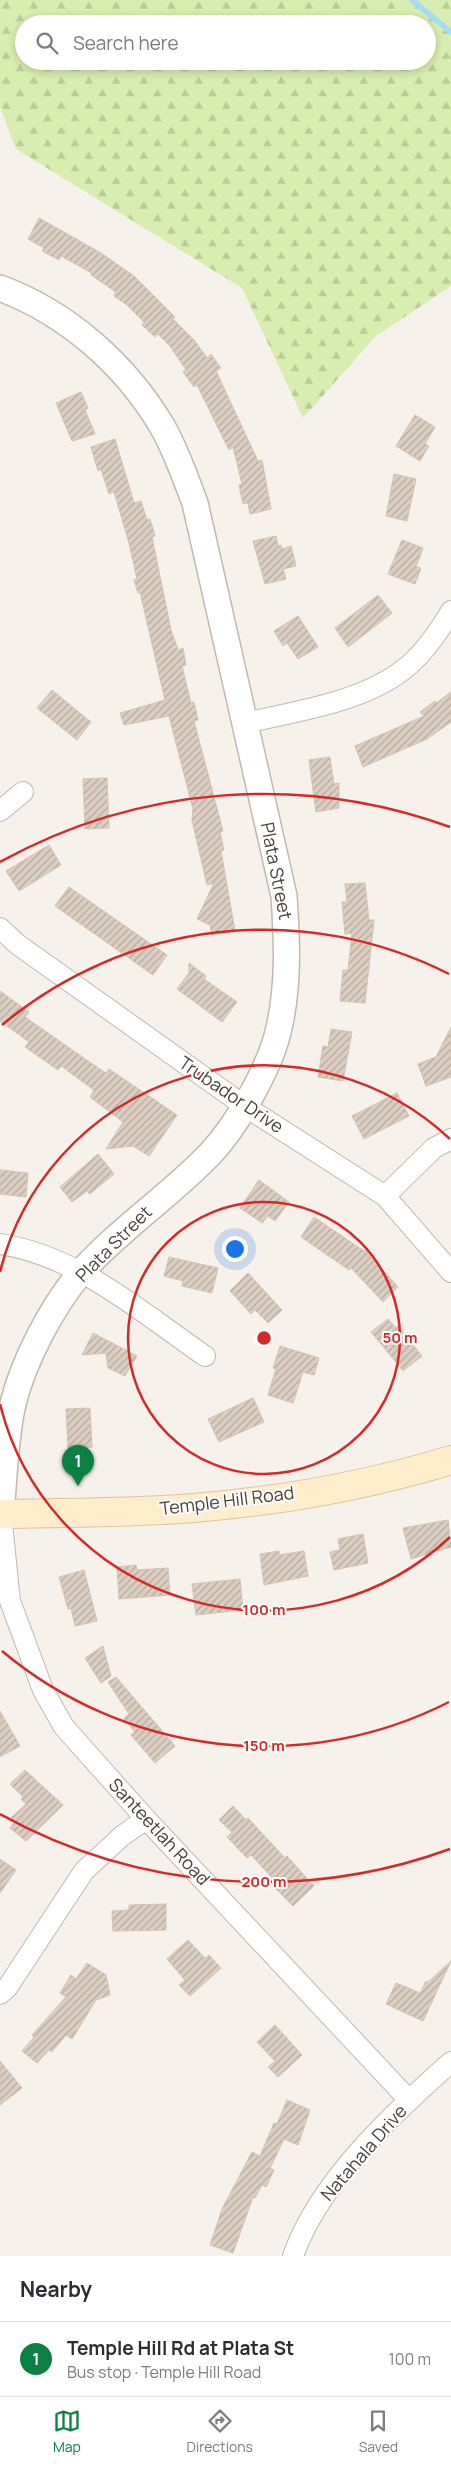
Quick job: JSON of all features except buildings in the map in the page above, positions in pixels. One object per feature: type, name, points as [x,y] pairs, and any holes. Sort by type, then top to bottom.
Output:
[{"type":"main road","name":"Temple Hill Road","points":[[0,1514],[114,1512],[194,1508],[272,1498],[359,1482],[451,1460]]},
{"type":"street","name":"Plata Street","points":[[0,288],[43,307],[74,328],[100,350],[135,387],[162,426],[179,458],[195,503],[284,896],[288,943],[286,978],[279,1029],[246,1107],[211,1153],[82,1271],[39,1336],[21,1380],[13,1406],[8,1434],[0,1514]]},
{"type":"street","points":[[244,723],[345,699],[382,683],[403,671],[420,654],[438,633],[451,611]]},
{"type":"street","points":[[0,811],[23,792]]},
{"type":"street","name":"Trubador Drive","points":[[0,928],[17,944],[246,1107],[385,1196],[451,1272]]},
{"type":"street","points":[[385,1196],[434,1148],[451,1139]]},
{"type":"street","points":[[0,1244],[24,1248],[82,1271],[205,1356]]},
{"type":"street","name":"Santeetlah Road","points":[[0,1514],[10,1601],[43,1690],[64,1727],[146,1819],[409,2100]]},
{"type":"street","points":[[2,1988],[84,1871],[122,1836],[146,1819]]},
{"type":"street","name":"Natahala Drive","points":[[293,2256],[319,2204],[340,2175],[409,2100],[451,2062]]},
{"type":"green space","points":[[0,0],[451,0],[451,286],[376,336],[303,418],[242,288],[16,149],[0,107]]},
{"type":"waterway","points":[[412,0],[430,15]]},
{"type":"waterway","points":[[436,20],[451,32]]},
{"type":"place","name":"Temple Hill Rd at Plata St","points":[[78,1486]]}]
